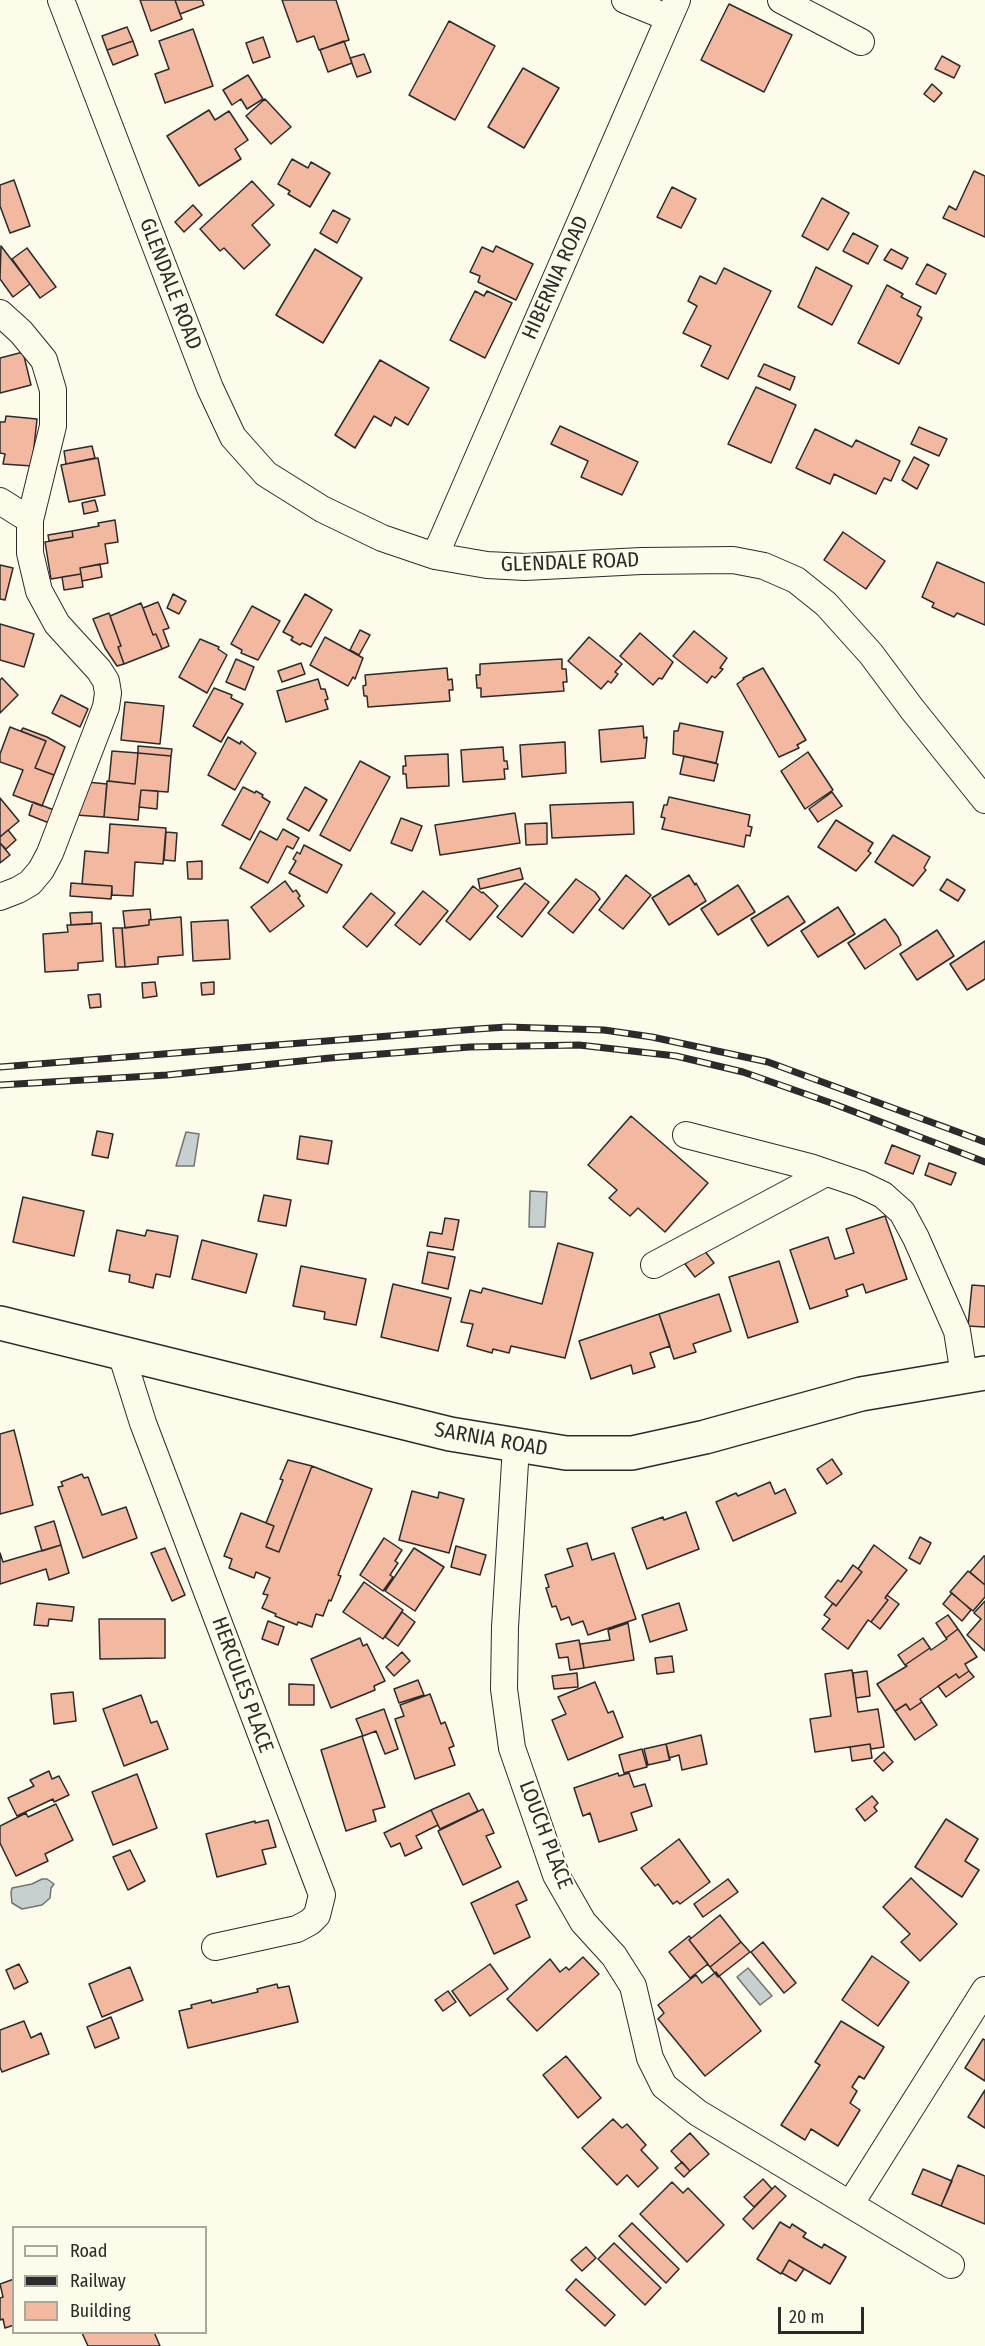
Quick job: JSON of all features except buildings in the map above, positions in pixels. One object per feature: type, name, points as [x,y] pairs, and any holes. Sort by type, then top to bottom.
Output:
[{"type":"main road","name":"SARNIA ROAD","points":[[0,1323],[450,1434],[566,1453],[632,1453],[705,1437],[861,1394],[974,1374]]},
{"type":"street","name":"GLENDALE ROAD","points":[[61,0],[210,388],[233,437],[266,474],[322,509],[382,538],[435,556],[487,565],[525,567],[641,561],[733,560],[764,566],[785,575],[796,580],[826,604],[871,654],[985,800]]},
{"type":"street","points":[[626,0],[673,9]]},
{"type":"street","points":[[781,0],[861,42]]},
{"type":"street","name":"HIBERNIA ROAD","points":[[435,556],[673,9]]},
{"type":"street","points":[[0,312],[21,332],[44,360],[53,390],[53,426],[30,520],[30,553],[39,591],[57,624],[99,670],[106,681],[108,693],[106,707],[50,853],[41,870],[30,883],[0,897]]},
{"type":"street","points":[[0,501],[30,520]]},
{"type":"street","points":[[686,1135],[826,1173],[860,1184],[883,1195],[902,1212],[957,1330],[974,1374]]},
{"type":"street","points":[[654,1265],[826,1173]]},
{"type":"street","name":"HERCULES PLACE","points":[[121,1353],[143,1423],[322,1895],[317,1915],[297,1929],[215,1947]]},
{"type":"street","name":"LOUCH PLACE","points":[[516,1446],[505,1627],[504,1689],[512,1748],[556,1875],[583,1922],[614,1956],[633,1986],[650,2058],[664,2086],[698,2113],[951,2265]]},
{"type":"street","points":[[851,2203],[985,1990]]},
{"type":"shaded area","points":[[186,1132],[199,1134],[194,1166],[176,1166]]},
{"type":"shaded area","points":[[530,1191],[547,1192],[545,1227],[529,1227]]},
{"type":"shaded area","points":[[47,1879],[54,1884],[50,1898],[42,1905],[22,1909],[12,1903],[12,1888],[32,1884]]},
{"type":"shaded area","points":[[748,1968],[772,1996],[760,2005],[737,1977]]},
{"type":"railway","points":[[0,1067],[507,1027],[604,1030],[652,1037],[768,1062],[985,1142]]},
{"type":"railway","points":[[0,1085],[167,1075],[330,1058],[470,1047],[579,1045],[676,1056],[743,1072],[985,1162]]}]
